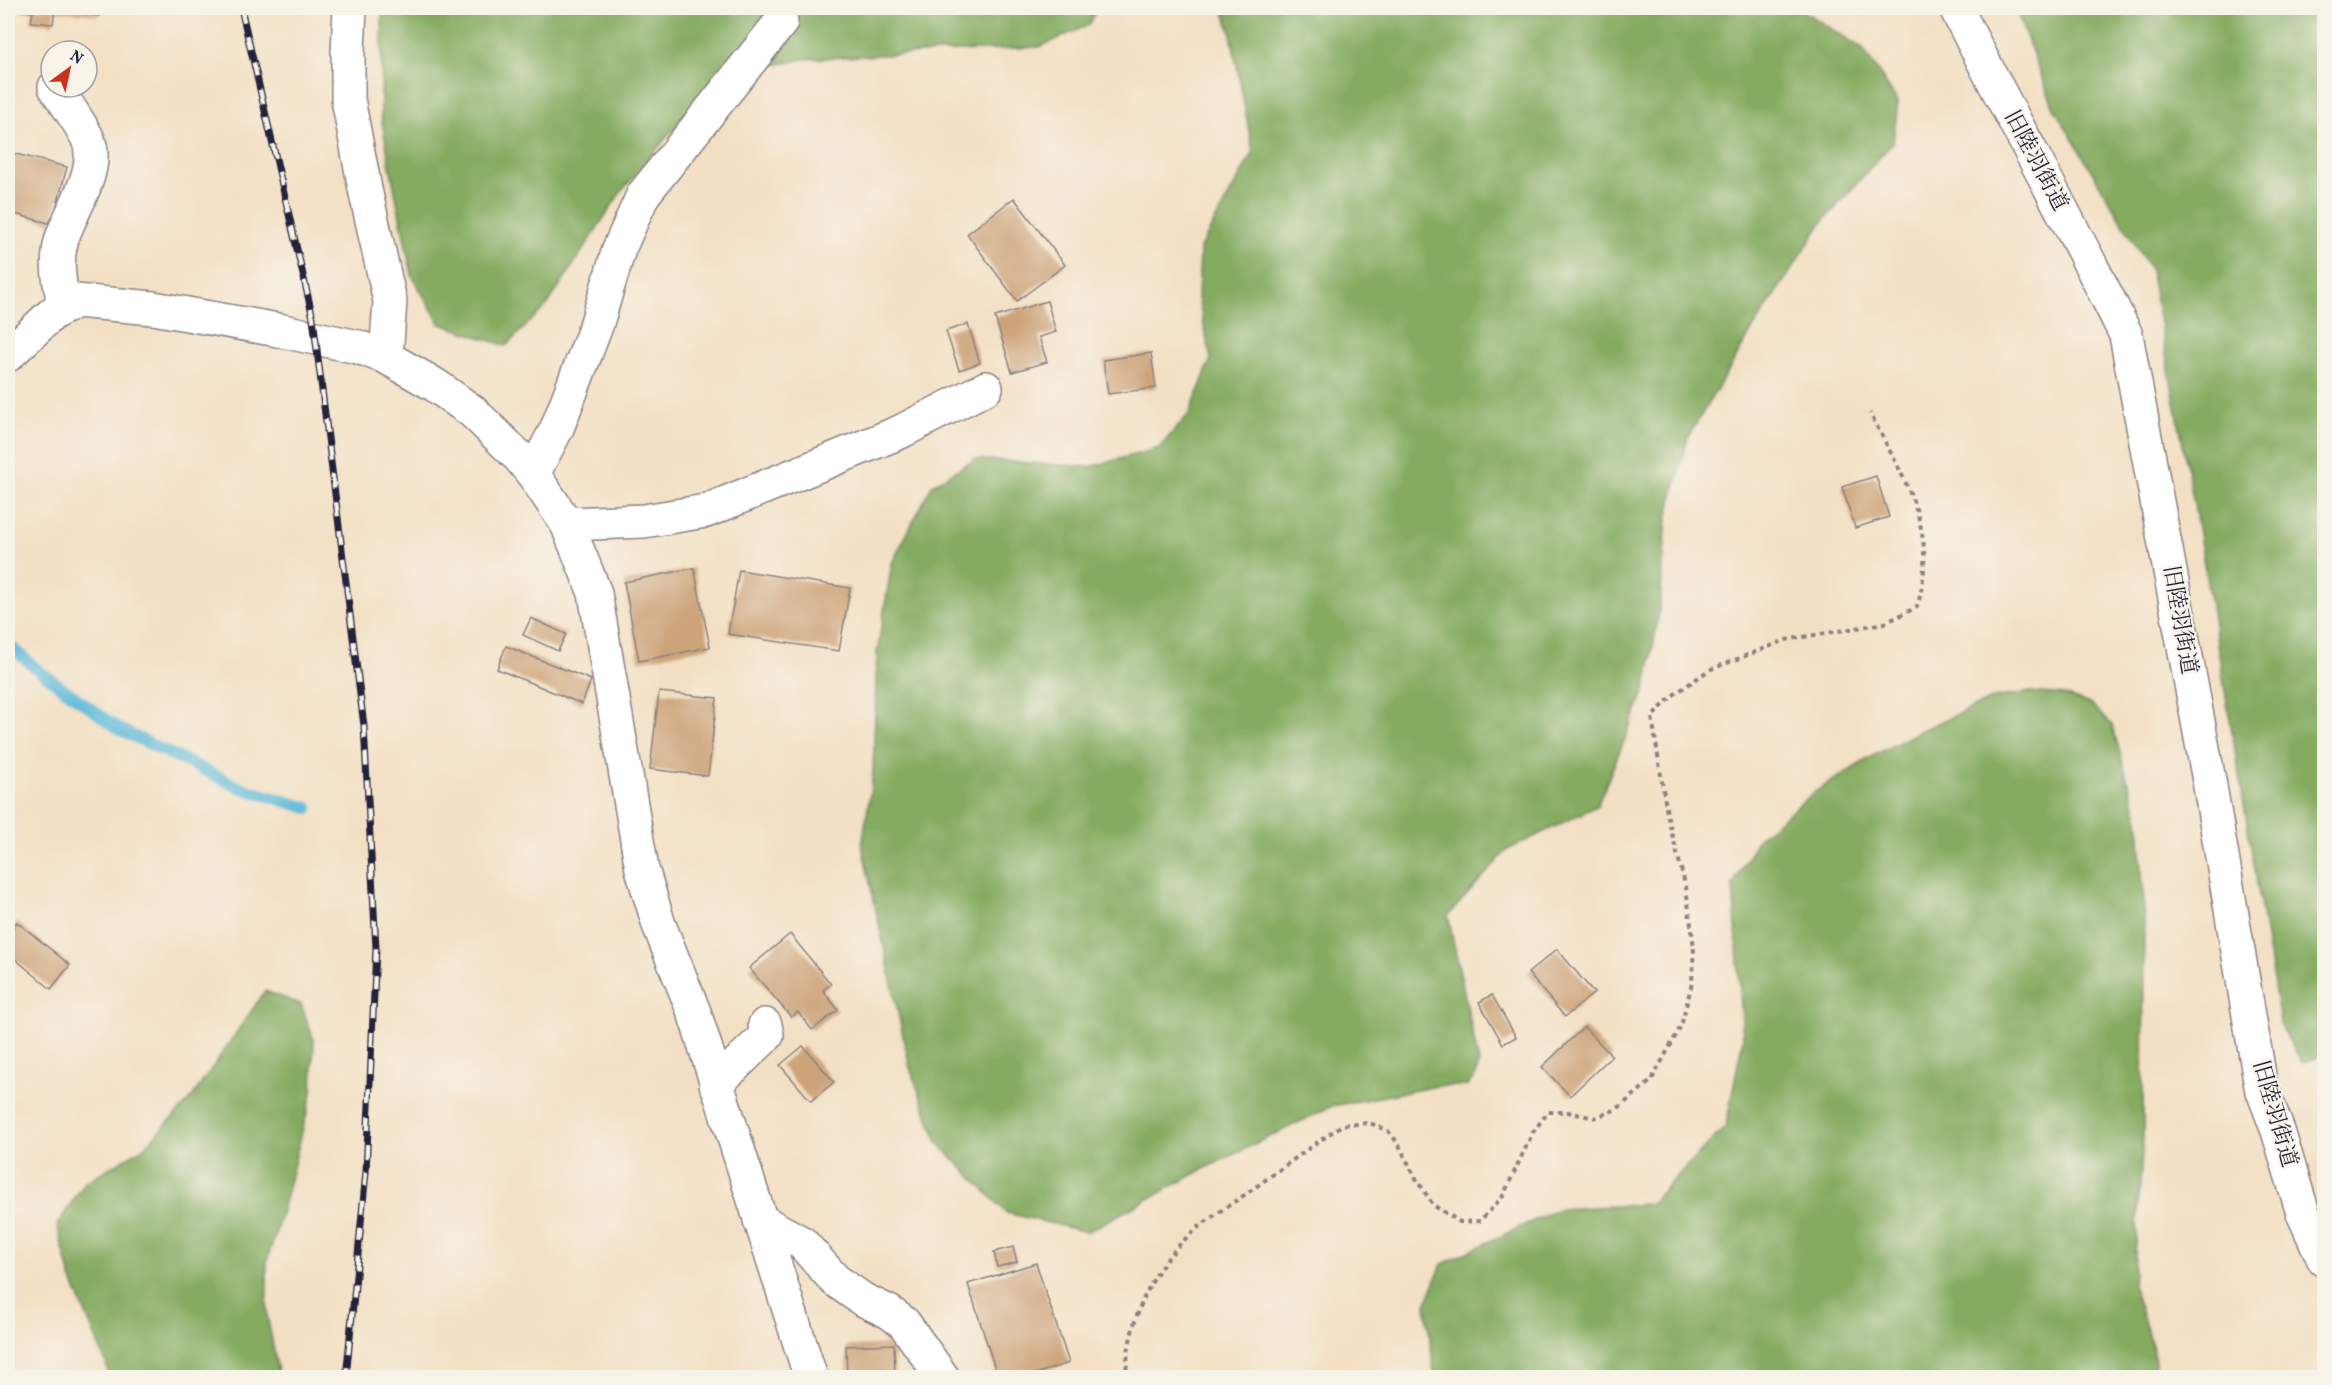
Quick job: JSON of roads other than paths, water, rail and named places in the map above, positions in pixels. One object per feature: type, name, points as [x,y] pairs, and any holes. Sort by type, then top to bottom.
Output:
[{"type":"street","points":[[350,8],[348,99],[390,301],[386,357]]},
{"type":"street","name":"旧陸羽街道","points":[[1956,8],[2126,335],[2210,786],[2261,1086],[2278,1131],[2303,1213],[2325,1260]]},
{"type":"street","points":[[533,474],[561,418],[596,326],[623,240],[643,195],[781,22]]},
{"type":"street","points":[[63,99],[90,142],[91,160],[87,177],[62,240],[58,262],[59,281],[65,307]]},
{"type":"street","points":[[8,355],[53,313],[76,302],[153,309],[278,330],[358,347],[386,357],[435,385],[473,412],[533,474],[567,524],[595,593],[642,869],[658,925],[694,1012],[811,1377]]},
{"type":"street","points":[[567,524],[644,521],[706,511],[900,432],[986,388]]},
{"type":"street","points":[[716,1084],[767,1035],[765,1025]]},
{"type":"street","points":[[760,1220],[802,1243],[835,1280],[862,1299],[889,1312],[904,1323],[943,1377]]},
{"type":"waterway","points":[[8,644],[38,670],[119,729],[241,788],[308,808]]},
{"type":"railway","points":[[241,8],[313,318],[364,726],[376,948],[366,1172],[346,1378]]}]
